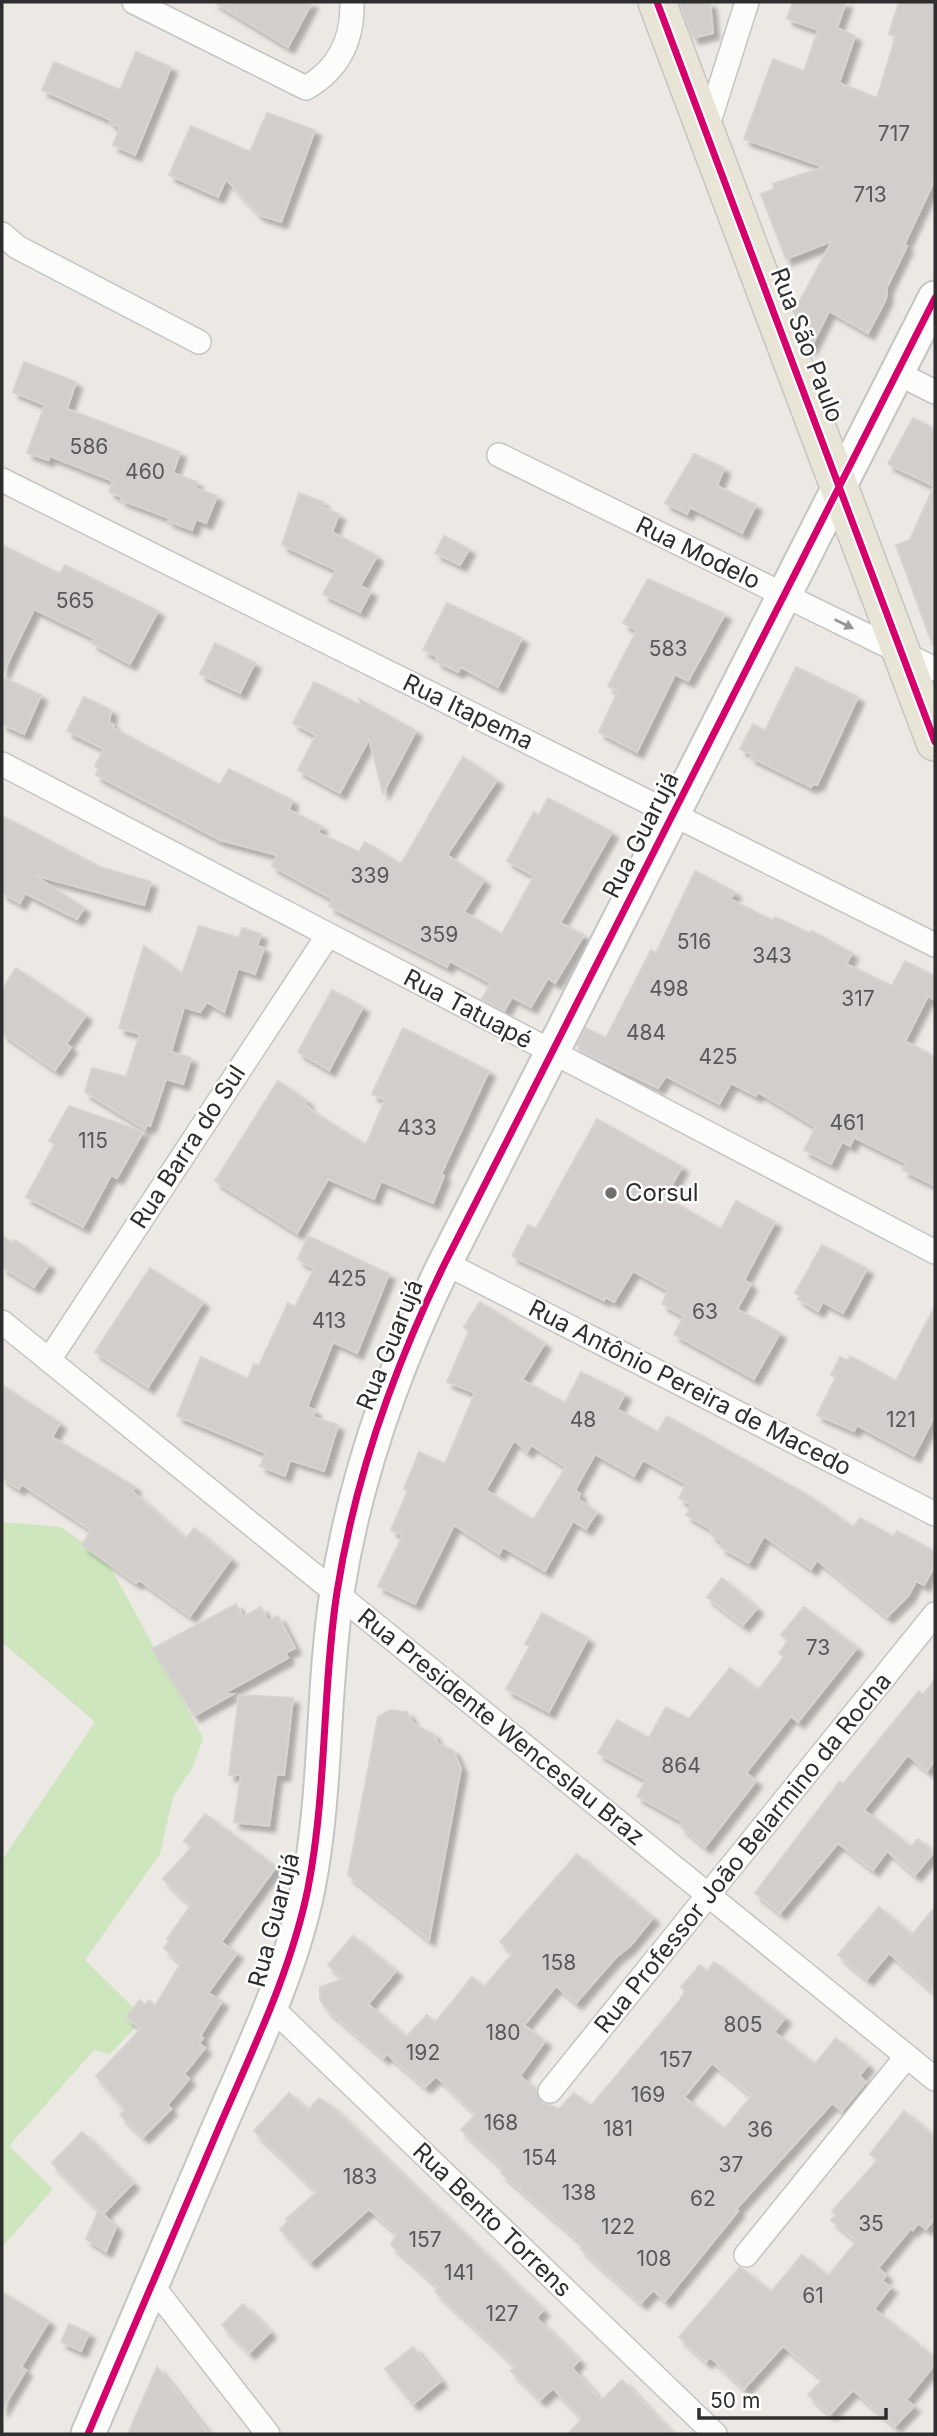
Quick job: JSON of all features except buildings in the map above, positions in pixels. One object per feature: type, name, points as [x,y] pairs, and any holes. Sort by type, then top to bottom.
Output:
[{"type":"main road","name":"Rua São Paulo","points":[[657,2],[935,742]]},
{"type":"street","points":[[134,2],[306,88],[327,76],[345,46],[352,2]]},
{"type":"street","points":[[706,131],[747,2]]},
{"type":"street","points":[[2,234],[17,247],[199,342]]},
{"type":"street","name":"Rua Guarujá","points":[[88,2434],[270,2006],[291,1950],[307,1889],[316,1835],[337,1594],[350,1525],[372,1441],[400,1366],[445,1263],[935,298]]},
{"type":"street","points":[[898,374],[935,392]]},
{"type":"street","name":"Rua Modelo","points":[[499,455],[935,669]]},
{"type":"street","name":"Rua Itapema","points":[[2,480],[935,945]]},
{"type":"street","name":"Rua Tatuapé","points":[[2,764],[935,1252]]},
{"type":"street","name":"Rua Barra do Sul","points":[[49,1360],[328,935]]},
{"type":"street","name":"Rua Antônio Pereira de Macedo","points":[[445,1263],[935,1514]]},
{"type":"street","name":"Rua Presidente Wenceslau Braz","points":[[2,1322],[935,2080]]},
{"type":"street","name":"Rua Professor João Belarmino da Rocha","points":[[550,2091],[935,1614]]},
{"type":"street","name":"Rua Bento Torrens","points":[[270,2006],[715,2434]]},
{"type":"street","points":[[746,2255],[906,2056]]},
{"type":"street","points":[[151,2284],[268,2434]]},
{"type":"green space","points":[[2,1522],[60,1527],[105,1557],[203,1738],[193,1767],[173,1797],[160,1854],[85,1960],[144,2018],[110,2054],[94,2050],[9,2146],[53,2189],[2,2247],[2,1860],[95,1722],[2,1642]]},
{"type":"cycle path","points":[[657,2],[935,742]]},
{"type":"cycle path","points":[[88,2434],[269,2012],[301,1919],[318,1815],[337,1592],[354,1507],[393,1382],[445,1263],[935,298]]},
{"type":"place","name":"Corsul","points":[[611,1193]]}]
